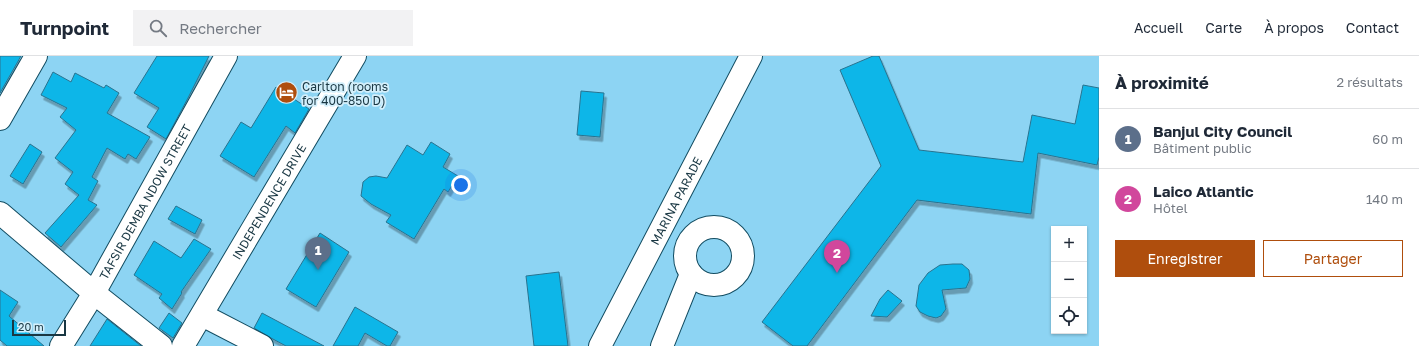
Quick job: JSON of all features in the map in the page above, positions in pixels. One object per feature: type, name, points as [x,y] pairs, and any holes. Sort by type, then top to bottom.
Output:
[{"type":"main road","points":[[0,119],[36,56]]},
{"type":"main road","name":"TAFSIR DEMBA NDOW STREET","points":[[61,346],[94,293],[226,56]]},
{"type":"main road","name":"INDEPENDENCE DRIVE","points":[[182,346],[202,315],[355,56]]},
{"type":"main road","name":"MARINA PARADE","points":[[600,346],[751,56]]},
{"type":"main road","points":[[0,213],[94,293],[161,346]]},
{"type":"main road","points":[[668,216],[698,232]]},
{"type":"main road","points":[[655,241],[688,266],[698,280],[706,284],[716,285],[726,283],[733,277],[739,270],[742,260],[742,251],[739,242],[733,234],[725,229],[716,227],[706,228],[691,238],[687,246],[688,266],[662,346]]},
{"type":"main road","points":[[202,315],[262,346]]},
{"type":"building","points":[[0,56],[21,56],[0,93]]},
{"type":"building","points":[[157,56],[209,56],[166,139],[147,127],[159,108],[134,93]]},
{"type":"building","points":[[873,56],[879,56],[919,150],[1023,162],[1032,115],[1075,124],[1083,85],[1099,88],[1099,157],[1097,165],[1038,153],[1031,214],[917,200],[807,346],[793,346],[762,322],[881,166],[840,70]]},
{"type":"building","points":[[53,72],[71,82],[75,73],[104,88],[106,85],[119,93],[107,113],[150,137],[136,159],[128,154],[125,159],[107,148],[92,177],[98,181],[88,200],[97,205],[61,247],[45,233],[79,195],[65,184],[73,172],[55,158],[76,130],[60,117],[67,108],[41,95]]},
{"type":"building","points":[[276,87],[309,109],[295,133],[286,126],[254,177],[220,156],[241,122],[251,128]]},
{"type":"building","points":[[581,91],[604,93],[600,137],[577,135]]},
{"type":"building","points":[[431,142],[450,154],[443,167],[458,176],[448,192],[444,189],[414,239],[386,222],[391,215],[371,204],[361,196],[363,182],[369,177],[376,176],[387,178],[407,145],[423,155]]},
{"type":"building","points":[[30,144],[42,152],[23,184],[10,176]]},
{"type":"building","points":[[176,206],[202,220],[195,234],[168,219]]},
{"type":"building","points":[[320,233],[349,252],[316,307],[286,289]]},
{"type":"building","points":[[194,239],[211,249],[181,292],[182,293],[172,309],[159,298],[162,294],[134,275],[154,241],[181,258]]},
{"type":"building","points":[[962,264],[969,270],[970,279],[966,288],[942,290],[946,309],[941,316],[936,318],[920,312],[916,306],[919,285],[928,273],[940,265]]},
{"type":"building","points":[[559,272],[568,346],[534,346],[526,276]]},
{"type":"building","points":[[0,290],[18,302],[9,316],[44,346],[7,346],[0,340]]},
{"type":"building","points":[[888,290],[902,301],[887,317],[871,316],[880,299]]},
{"type":"building","points":[[355,307],[398,332],[390,346],[387,346],[365,333],[358,346],[333,346]]},
{"type":"building","points":[[169,313],[182,323],[173,338],[159,328]]},
{"type":"building","points":[[262,313],[324,346],[286,346],[254,328]]},
{"type":"building","points":[[107,319],[141,346],[90,346]]},
{"type":"place","name":"Carlton (rooms for 400-850 D)","points":[[286,93]]},
{"type":"place","name":"Banjul City Council","points":[[318,270]]},
{"type":"place","name":"Laico Atlantic","points":[[837,273]]}]
